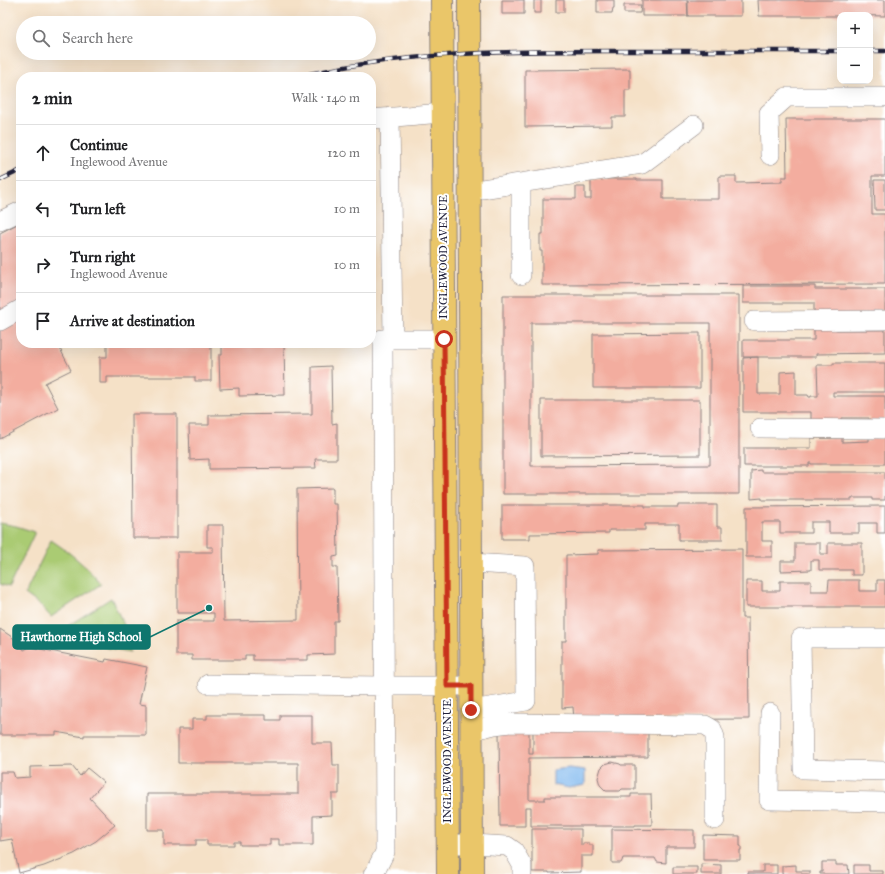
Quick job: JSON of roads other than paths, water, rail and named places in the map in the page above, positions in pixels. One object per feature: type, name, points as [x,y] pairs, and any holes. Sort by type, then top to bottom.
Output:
[{"type":"main road","name":"INGLEWOOD AVENUE","points":[[442,0],[448,874]]},
{"type":"main road","points":[[469,0],[472,874]]},
{"type":"lane","points":[[770,155],[769,113],[788,97],[885,97]]},
{"type":"lane","points":[[376,118],[442,113]]},
{"type":"lane","points":[[373,874],[385,852],[382,339],[390,117]]},
{"type":"lane","points":[[469,191],[642,164],[694,125]]},
{"type":"lane","points":[[521,183],[521,275]]},
{"type":"lane","points":[[0,221],[16,213]]},
{"type":"lane","points":[[0,321],[16,312]]},
{"type":"lane","points":[[754,321],[885,320]]},
{"type":"lane","points":[[382,339],[444,339]]},
{"type":"lane","points":[[760,428],[885,430]]},
{"type":"lane","points":[[471,563],[525,566],[526,701],[471,721]]},
{"type":"lane","points":[[885,638],[801,638],[803,769],[885,771]]},
{"type":"lane","points":[[208,684],[471,686]]},
{"type":"lane","points":[[770,713],[769,800],[885,802]]},
{"type":"lane","points":[[471,721],[494,725],[510,723],[705,725],[712,729],[715,737],[715,820]]},
{"type":"lane","points":[[448,844],[507,846],[514,851],[522,864],[522,874]]},
{"type":"water","points":[[569,768],[585,770],[585,785],[569,788],[553,785],[553,770]]},
{"type":"railway","points":[[320,72],[374,62],[492,53],[571,51],[837,51]]},
{"type":"railway","points":[[873,51],[885,51]]},
{"type":"railway","points":[[0,180],[16,172]]},
{"type":"place","name":"Hawthorne High School","points":[[209,608]]}]
